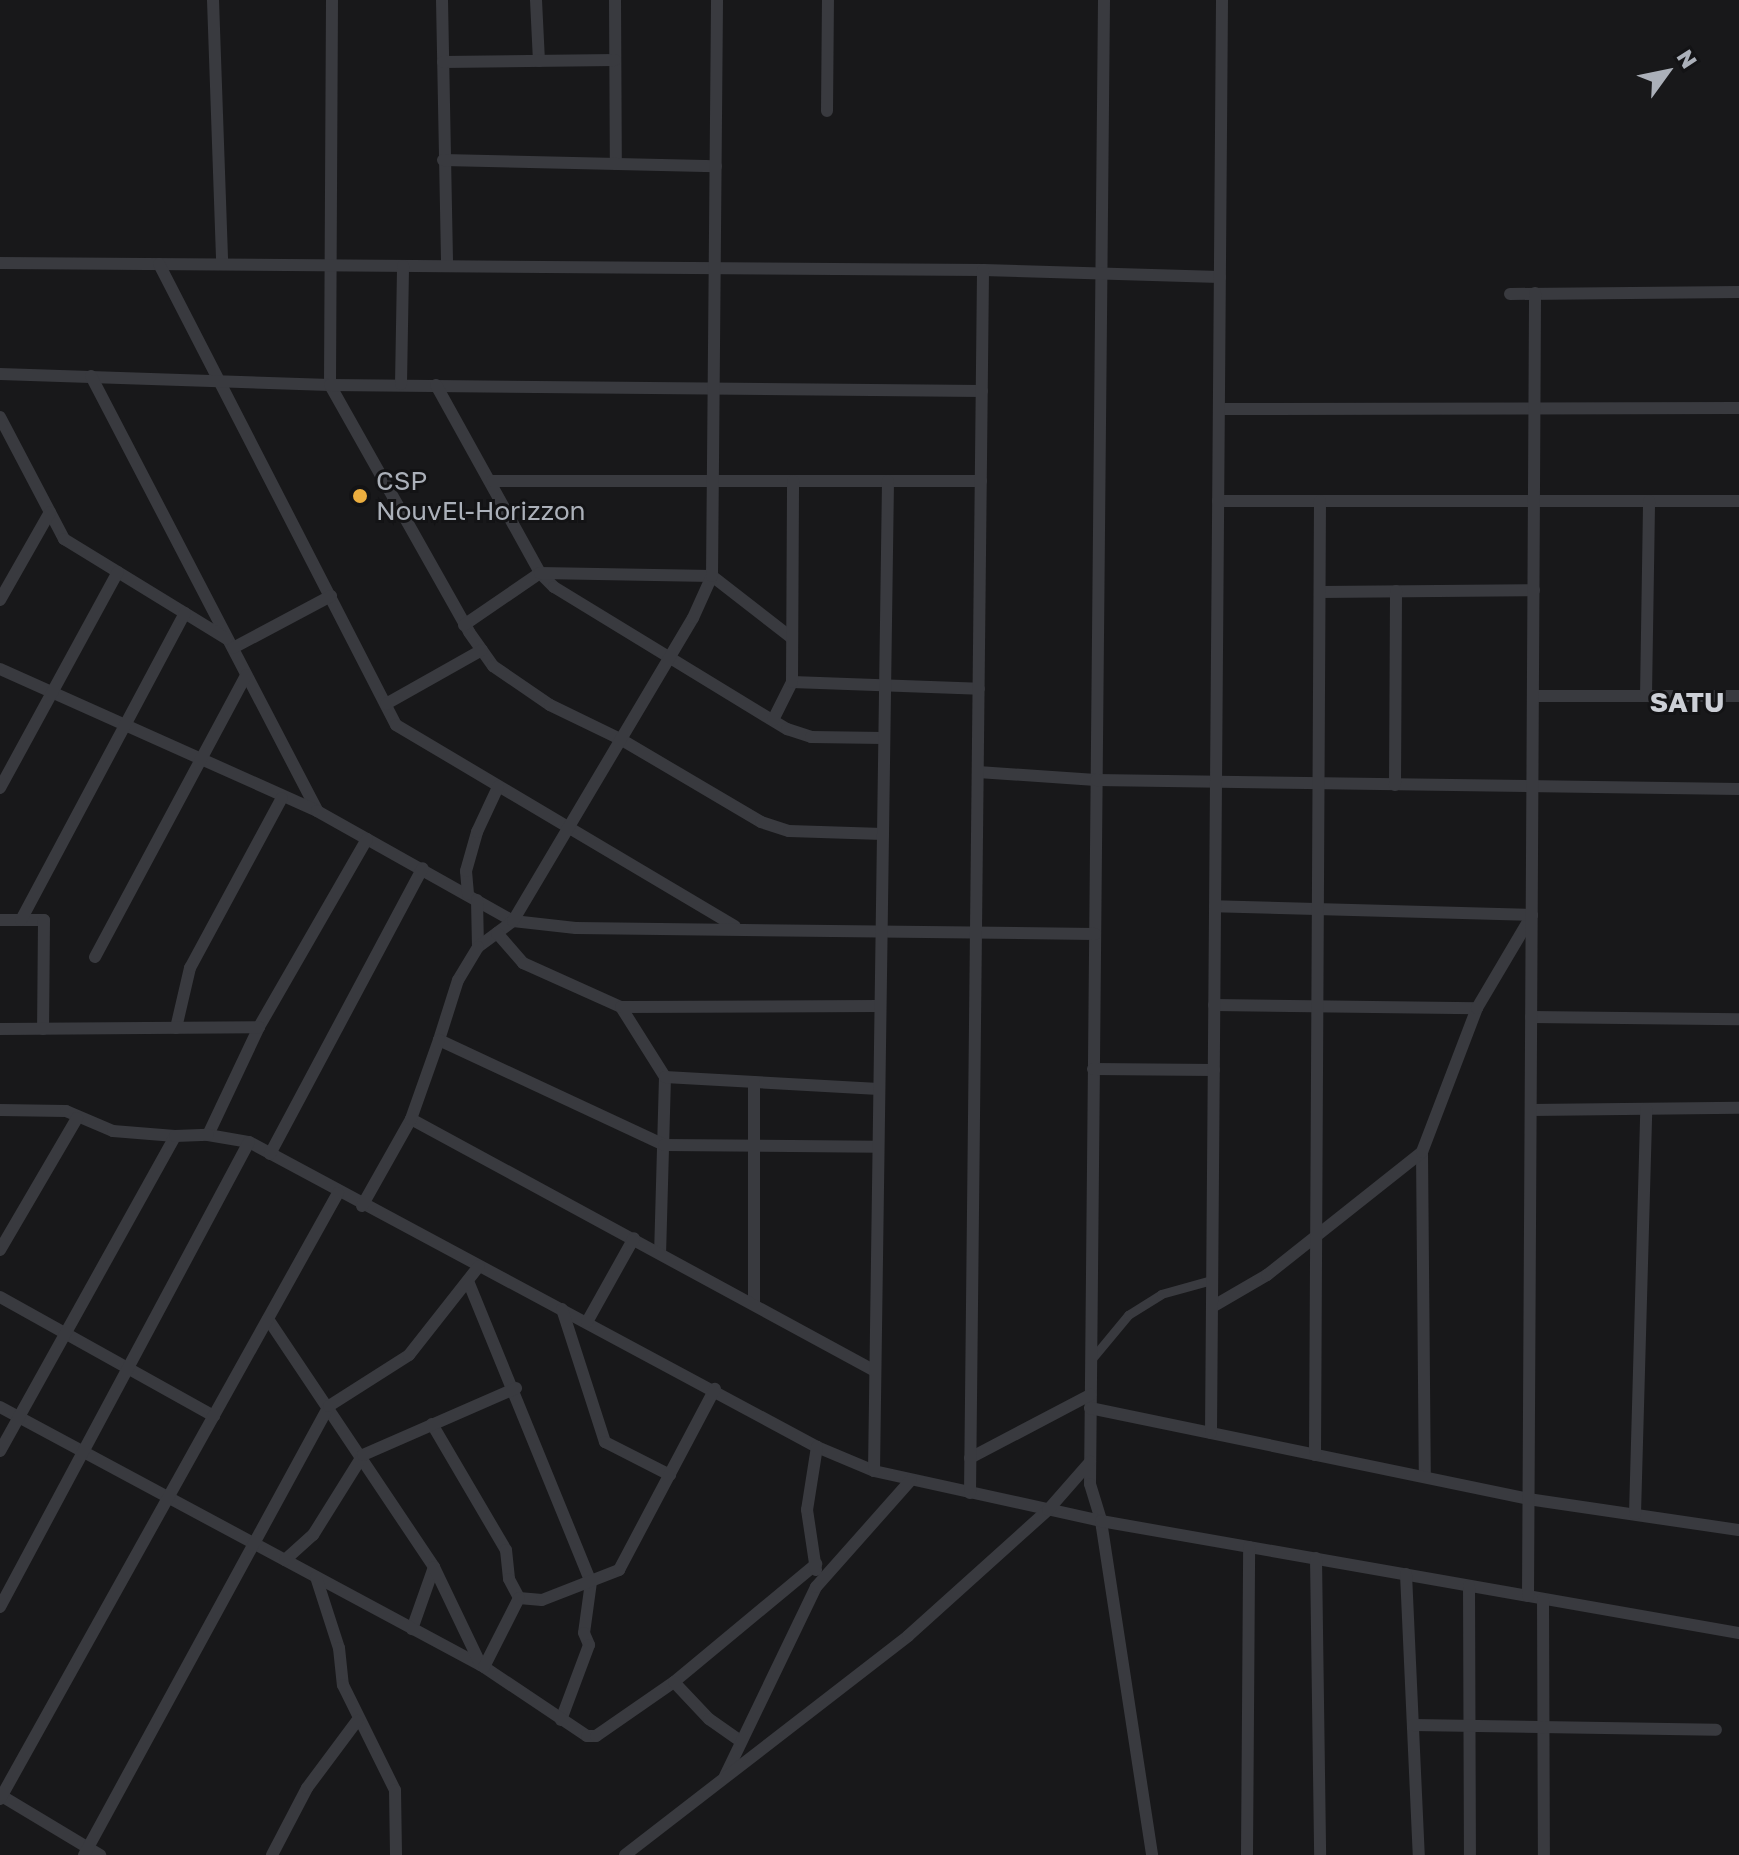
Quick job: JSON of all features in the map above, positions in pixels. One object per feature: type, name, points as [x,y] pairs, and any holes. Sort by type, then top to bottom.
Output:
[{"type":"street","points":[[213,0],[222,264]]},
{"type":"street","points":[[332,0],[328,265],[330,385],[464,625],[493,666],[550,705],[622,740],[761,822],[789,831],[883,834]]},
{"type":"street","points":[[442,0],[447,266]]},
{"type":"street","points":[[536,0],[539,61]]},
{"type":"street","points":[[615,0],[616,164]]},
{"type":"street","points":[[362,1206],[411,1119],[458,980],[478,947],[513,921],[670,658],[712,576],[717,0]]},
{"type":"street","points":[[827,111],[828,0]]},
{"type":"street","points":[[1104,0],[1090,1462],[1152,1855]]},
{"type":"street","points":[[1211,1433],[1222,0]]},
{"type":"street","points":[[443,62],[615,60]]},
{"type":"street","points":[[443,160],[716,166]]},
{"type":"street","points":[[0,263],[983,270],[1220,277]]},
{"type":"street","points":[[159,264],[396,725],[737,928]]},
{"type":"street","points":[[401,384],[403,266]]},
{"type":"street","points":[[970,1493],[983,270]]},
{"type":"street","points":[[1510,294],[1739,292]]},
{"type":"street","points":[[1528,1596],[1535,293]]},
{"type":"street","points":[[0,374],[330,385],[714,386],[982,391]]},
{"type":"street","points":[[91,376],[317,811]]},
{"type":"street","points":[[436,385],[492,481],[540,573],[554,587],[773,720],[811,737],[884,738]]},
{"type":"street","points":[[1219,409],[1739,408]]},
{"type":"street","points":[[0,417],[64,539],[230,644]]},
{"type":"street","points":[[492,481],[981,481]]},
{"type":"street","points":[[773,720],[792,682],[793,481]]},
{"type":"street","points":[[874,1471],[888,481]]},
{"type":"street","points":[[1218,501],[1739,501]]},
{"type":"street","points":[[1315,1455],[1320,501]]},
{"type":"street","points":[[1646,696],[1649,501]]},
{"type":"street","points":[[0,600],[50,512]]},
{"type":"street","points":[[0,788],[118,572]]},
{"type":"street","points":[[464,625],[540,573],[712,576],[792,638]]},
{"type":"street","points":[[1320,592],[1534,590]]},
{"type":"street","points":[[1395,785],[1396,591]]},
{"type":"street","points":[[230,644],[331,596]]},
{"type":"street","points":[[21,920],[185,613]]},
{"type":"street","points":[[386,704],[482,650]]},
{"type":"street","points":[[0,669],[282,798],[317,811],[513,921],[576,928],[1095,934]]},
{"type":"street","points":[[95,957],[246,675]]},
{"type":"street","points":[[792,682],[979,689]]},
{"type":"street","points":[[1533,696],[1739,696]]},
{"type":"street","points":[[978,772],[1096,780],[1739,789]]},
{"type":"street","points":[[478,947],[466,871],[477,832],[498,787]]},
{"type":"street","points":[[176,1028],[190,968],[282,798]]},
{"type":"street","points":[[208,1135],[259,1027],[367,839]]},
{"type":"street","points":[[270,1154],[423,868]]},
{"type":"street","points":[[1215,906],[1532,915]]},
{"type":"street","points":[[1425,1477],[1422,1152],[1477,1008],[1532,915]]},
{"type":"street","points":[[0,920],[44,920],[43,1029]]},
{"type":"street","points":[[497,933],[523,963],[621,1007],[880,1006]]},
{"type":"street","points":[[1214,1005],[1477,1008]]},
{"type":"street","points":[[621,1007],[665,1077],[660,1253]]},
{"type":"street","points":[[1531,1017],[1739,1019]]},
{"type":"street","points":[[0,1029],[259,1027]]},
{"type":"street","points":[[439,1040],[664,1145],[878,1147]]},
{"type":"street","points":[[1093,1069],[1214,1070]]},
{"type":"street","points":[[665,1077],[879,1089]]},
{"type":"street","points":[[754,1082],[754,1303]]},
{"type":"street","points":[[1531,1110],[1739,1108]]},
{"type":"street","points":[[1635,1514],[1646,1109]]},
{"type":"street","points":[[0,1110],[66,1111],[113,1131],[208,1135],[249,1142],[362,1206],[715,1389],[817,1447],[874,1471],[1101,1521],[1739,1633]]},
{"type":"street","points":[[0,1250],[77,1118]]},
{"type":"street","points":[[411,1119],[875,1371]]},
{"type":"street","points":[[0,1451],[175,1136]]},
{"type":"street","points":[[0,1607],[249,1142]]},
{"type":"street","points":[[1212,1307],[1267,1275],[1316,1233],[1422,1152]]},
{"type":"street","points":[[100,1855],[86,1851],[1,1797],[338,1193]]},
{"type":"street","points":[[587,1322],[634,1238]]},
{"type":"street","points":[[86,1851],[329,1406],[409,1355],[479,1266]]},
{"type":"street","points":[[1090,1361],[1128,1315],[1161,1294],[1212,1280]]},
{"type":"street","points":[[468,1281],[516,1388],[591,1582],[584,1633],[589,1645],[561,1720]]},
{"type":"street","points":[[0,1297],[214,1416]]},
{"type":"street","points":[[562,1309],[605,1442],[670,1475]]},
{"type":"street","points":[[268,1319],[363,1455],[434,1567],[482,1666]]},
{"type":"street","points":[[285,1560],[313,1535],[363,1455],[516,1388]]},
{"type":"street","points":[[519,1598],[542,1600],[619,1570],[715,1389]]},
{"type":"street","points":[[970,1458],[1090,1402],[1211,1433],[1528,1499],[1739,1530]]},
{"type":"street","points":[[0,1407],[482,1666],[587,1736],[596,1736],[674,1682],[816,1564]]},
{"type":"street","points":[[432,1424],[506,1550],[509,1579],[519,1598]]},
{"type":"street","points":[[816,1587],[816,1564],[807,1510],[817,1447]]},
{"type":"street","points":[[627,1854],[894,1648],[1048,1510],[1090,1462]]},
{"type":"street","points":[[724,1779],[739,1740],[816,1587],[911,1480]]},
{"type":"street","points":[[1247,1855],[1249,1547]]},
{"type":"street","points":[[1316,1558],[1320,1855]]},
{"type":"street","points":[[412,1629],[434,1567]]},
{"type":"street","points":[[1406,1574],[1419,1855]]},
{"type":"street","points":[[316,1577],[357,1721],[395,1790],[396,1855]]},
{"type":"street","points":[[1469,1586],[1470,1855]]},
{"type":"street","points":[[482,1666],[519,1598]]},
{"type":"street","points":[[1543,1599],[1544,1855]]},
{"type":"street","points":[[674,1682],[709,1719],[739,1740]]},
{"type":"street","points":[[272,1855],[307,1788],[357,1721]]},
{"type":"street","points":[[1413,1725],[1716,1730]]},
{"type":"place","name":"CSP NouvEl-Horizzon","points":[[360,496]]},
{"type":"district","name":"SATU","points":[[1687,702]]}]
